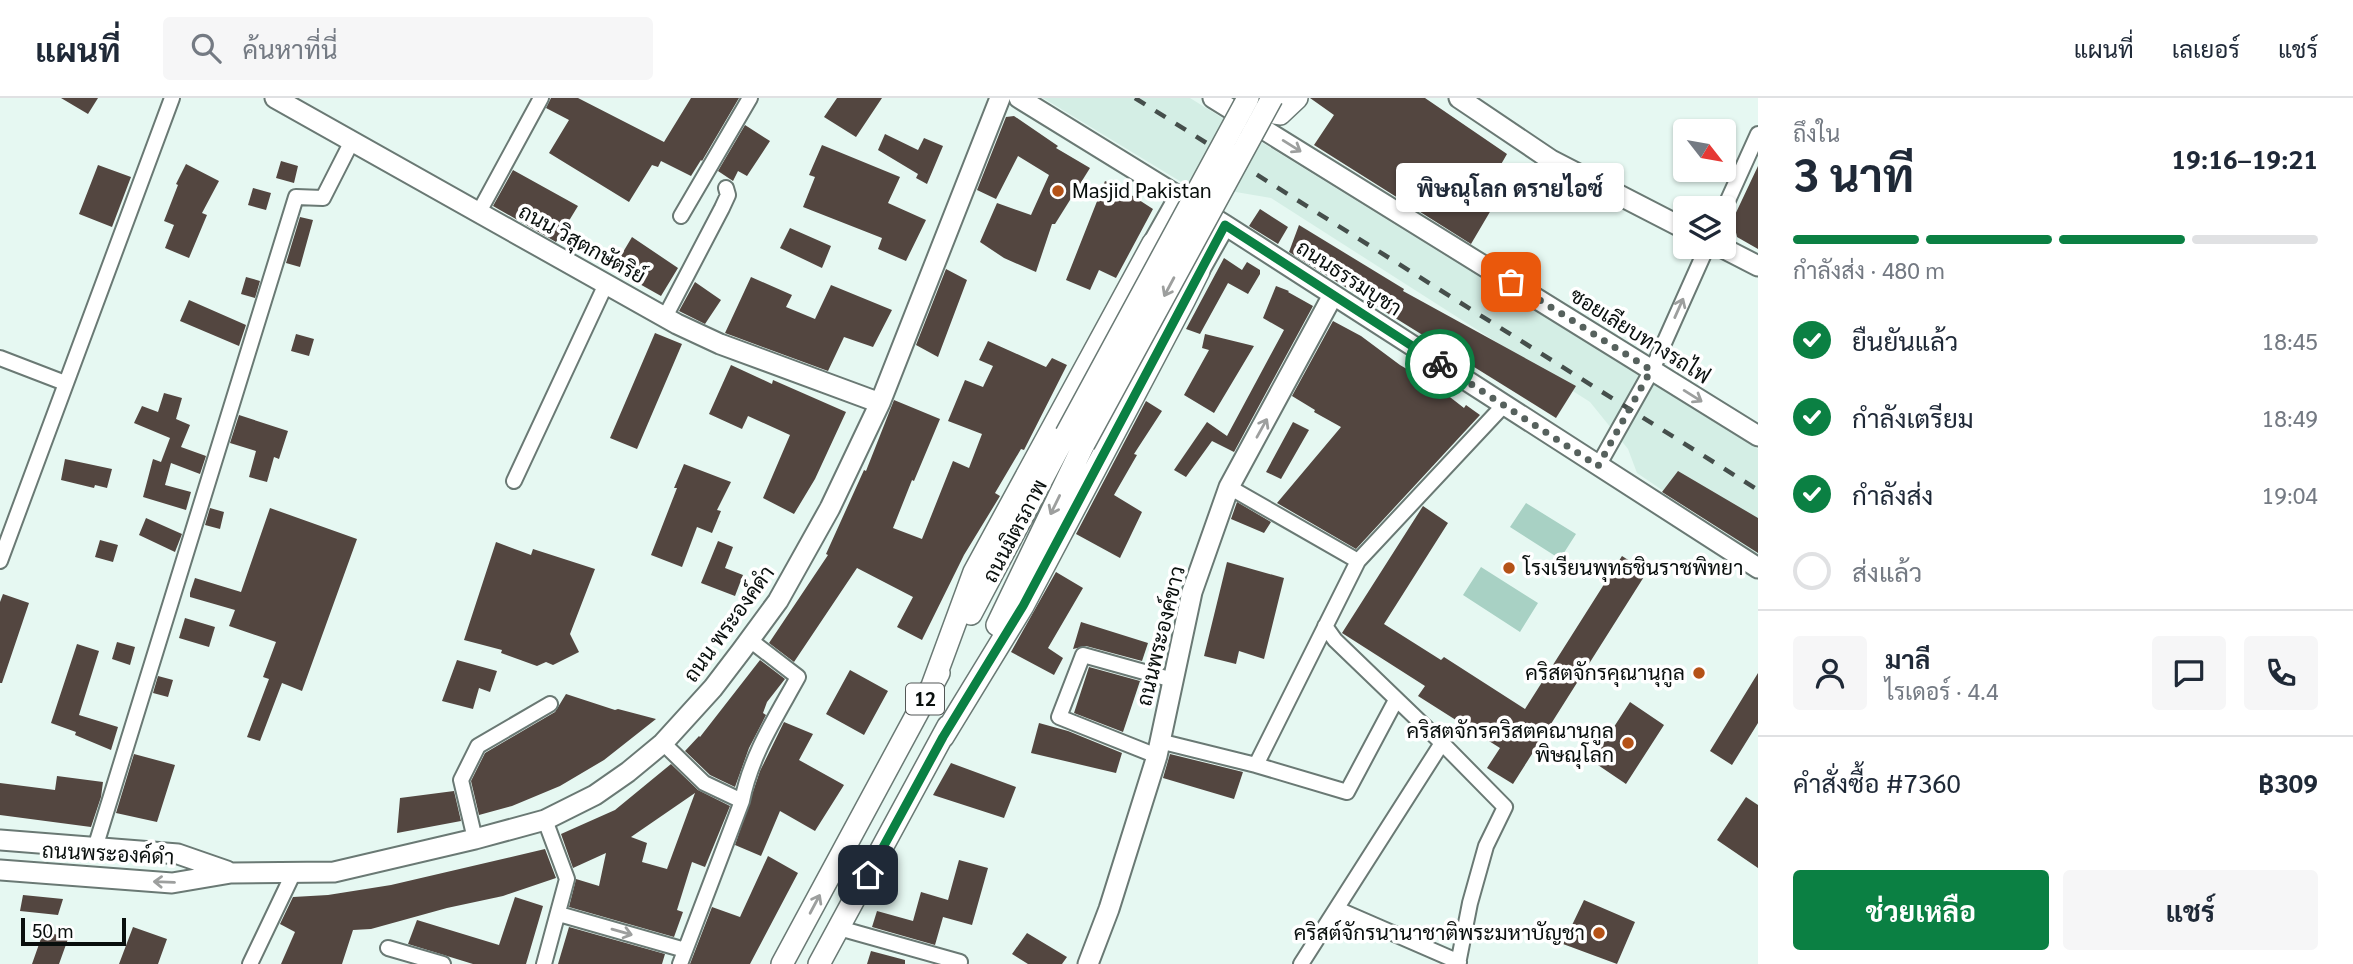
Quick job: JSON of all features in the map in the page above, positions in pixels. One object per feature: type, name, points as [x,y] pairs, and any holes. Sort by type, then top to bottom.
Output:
[{"type":"main road","points":[[1246,98],[1255,107],[1280,114],[1297,98]]},
{"type":"main road","name":"ถนนมิตรภาพ","points":[[819,964],[943,737],[1075,439],[1246,98]]},
{"type":"main road","name":"ถนนมิตรภาพ","points":[[782,964],[932,686],[1272,98]]},
{"type":"main road","points":[[932,686],[974,572],[1153,243],[1174,234],[1196,247],[1199,271],[1023,606],[943,737]]},
{"type":"street","points":[[0,561],[172,98]]},
{"type":"street","name":"ถนน วิสุตกษัตริย์","points":[[275,98],[665,317],[720,344],[880,404]]},
{"type":"street","points":[[479,212],[541,98]]},
{"type":"street","points":[[681,216],[750,98]]},
{"type":"street","name":"ถนน พระองค์ดำ","points":[[231,873],[334,872],[545,820],[595,795],[663,743],[713,688],[778,601],[830,508],[880,404],[1000,98]]},
{"type":"street","name":"ถนนธรรมบูชา","points":[[1019,98],[1225,225],[1758,568]]},
{"type":"street","name":"ซอยเลียบทางรถไฟ","points":[[1213,98],[1758,436]]},
{"type":"street","points":[[1459,98],[1551,160],[1673,223]]},
{"type":"street","points":[[1730,196],[1758,134]]},
{"type":"street","points":[[95,848],[296,197],[323,198],[352,141]]},
{"type":"street","points":[[665,317],[722,208],[728,195],[726,188]]},
{"type":"street","points":[[1153,243],[1179,197]]},
{"type":"street","points":[[1199,271],[1225,225]]},
{"type":"street","points":[[1736,255],[1758,266]]},
{"type":"street","points":[[1598,466],[1651,370],[1702,259]]},
{"type":"street","points":[[514,481],[606,284]]},
{"type":"street","name":"ถนนพระองค์ขาว","points":[[1088,964],[1109,909],[1158,749],[1192,592],[1229,487],[1333,295]]},
{"type":"street","points":[[0,358],[65,383]]},
{"type":"street","points":[[1256,765],[1358,561],[1504,405]]},
{"type":"street","points":[[1229,487],[1358,561]]},
{"type":"street","points":[[1325,626],[1335,640],[1505,807],[1486,846],[1470,903],[1458,963],[1337,909]]},
{"type":"street","points":[[559,914],[682,957],[742,801],[747,776],[760,745],[797,677],[750,640]]},
{"type":"street","points":[[1173,680],[1083,655],[1059,717],[1158,749],[1256,765],[1347,792],[1396,700]]},
{"type":"street","points":[[475,839],[461,780],[478,746],[550,704]]},
{"type":"street","points":[[663,743],[704,783],[742,801]]},
{"type":"street","points":[[1301,964],[1442,743]]},
{"type":"street","points":[[544,964],[567,879],[545,820]]},
{"type":"street","name":"ถนนพระองค์ดำ","points":[[0,840],[178,855],[231,873]]},
{"type":"street","name":"ถนนพระองค์ดำ","points":[[0,870],[172,883],[231,873]]},
{"type":"street","points":[[250,964],[293,874]]},
{"type":"street","points":[[839,928],[960,962]]},
{"type":"street","points":[[388,948],[443,964]]},
{"type":"shaded area","points":[[1043,98],[1190,98],[1758,449],[1758,555],[1637,473],[1628,449],[1590,402],[1271,198],[1183,183]]},
{"type":"shaded area","points":[[1526,503],[1576,534],[1560,559],[1510,527]]},
{"type":"shaded area","points":[[1481,567],[1538,603],[1520,632],[1463,595]]},
{"type":"building","points":[[61,98],[98,98],[88,114]]},
{"type":"building","points":[[551,98],[578,98],[664,142],[691,98],[739,98],[691,176],[661,161],[658,167],[652,165],[629,202],[549,153],[569,120],[546,108]]},
{"type":"building","points":[[837,98],[882,98],[856,137],[824,117]]},
{"type":"building","points":[[1310,98],[1425,98],[1507,154],[1492,180],[1504,188],[1471,244],[1314,145],[1334,115]]},
{"type":"building","points":[[1014,116],[1058,146],[1056,148],[1090,168],[1055,224],[1052,224],[1036,272],[1004,258],[980,242],[997,203],[1031,215],[1049,175],[1018,156],[996,199],[977,190],[1006,117]]},
{"type":"building","points":[[745,125],[770,141],[747,176],[738,171],[733,181],[718,171]]},
{"type":"building","points":[[885,134],[918,150],[924,138],[943,146],[927,184],[916,178],[918,174],[878,150]]},
{"type":"building","points":[[822,145],[900,177],[888,203],[926,220],[906,261],[878,249],[882,238],[803,207],[815,177],[809,175]]},
{"type":"building","points":[[281,161],[298,166],[294,183],[276,178]]},
{"type":"building","points":[[186,164],[219,181],[202,213],[207,215],[189,258],[165,248],[174,225],[164,221],[178,185],[176,184]]},
{"type":"building","points":[[98,165],[131,177],[112,227],[79,214]]},
{"type":"building","points":[[1758,166],[1758,249],[1737,237],[1736,213]]},
{"type":"building","points":[[513,170],[578,206],[556,242],[493,206]]},
{"type":"building","points":[[1105,181],[1153,209],[1116,278],[1099,270],[1090,290],[1066,280]]},
{"type":"building","points":[[253,188],[271,193],[266,210],[248,205]]},
{"type":"building","points":[[1260,209],[1288,227],[1278,244],[1249,226]]},
{"type":"building","points":[[300,217],[313,220],[300,267],[286,263]]},
{"type":"building","points":[[1299,225],[1404,289],[1403,291],[1576,386],[1556,418],[1289,252]]},
{"type":"building","points":[[790,228],[831,246],[822,268],[780,248]]},
{"type":"building","points":[[632,237],[678,268],[661,296],[613,269]]},
{"type":"building","points":[[1224,258],[1242,270],[1247,262],[1260,270],[1260,274],[1248,294],[1228,283],[1200,334],[1186,329]]},
{"type":"building","points":[[946,269],[967,280],[938,357],[916,345]]},
{"type":"building","points":[[246,277],[260,281],[255,298],[241,294]]},
{"type":"building","points":[[751,277],[792,295],[786,307],[815,319],[831,285],[892,310],[873,347],[844,337],[828,371],[725,333]]},
{"type":"building","points":[[695,282],[721,300],[705,324],[679,311]]},
{"type":"building","points":[[1276,286],[1313,306],[1234,452],[1212,441],[1186,477],[1174,470],[1207,422],[1227,436],[1284,330],[1263,318]]},
{"type":"building","points":[[189,300],[246,325],[239,346],[180,321]]},
{"type":"building","points":[[1333,321],[1361,336],[1464,408],[1466,405],[1480,415],[1356,549],[1277,503],[1341,427],[1292,396]]},
{"type":"building","points":[[655,333],[682,344],[637,449],[610,438]]},
{"type":"building","points":[[296,334],[314,339],[309,356],[291,351]]},
{"type":"building","points":[[1205,334],[1254,346],[1214,413],[1184,395],[1209,350],[1202,348]]},
{"type":"building","points":[[988,341],[1046,367],[1052,358],[1067,365],[1024,450],[1021,449],[995,493],[1000,496],[964,555],[922,640],[897,627],[913,597],[857,568],[794,662],[769,643],[828,555],[826,554],[864,470],[866,471],[894,400],[940,419],[893,528],[922,539],[953,461],[969,468],[982,434],[948,421],[965,380],[983,387],[993,366],[979,360]]},
{"type":"building","points":[[731,365],[846,412],[815,479],[794,514],[763,498],[790,435],[748,416],[742,429],[709,414]]},
{"type":"building","points":[[164,393],[182,398],[176,419],[190,425],[181,447],[206,456],[200,474],[171,463],[165,485],[191,492],[186,510],[143,497],[153,459],[161,462],[170,438],[134,423],[142,406],[158,412]]},
{"type":"building","points":[[1146,401],[1162,411],[1134,454],[1137,455],[1114,495],[1142,512],[1120,558],[1076,534]]},
{"type":"building","points":[[239,415],[288,431],[279,459],[274,457],[267,482],[249,477],[256,451],[230,443]]},
{"type":"building","points":[[1293,422],[1309,430],[1281,479],[1266,472]]},
{"type":"building","points":[[65,459],[112,469],[107,488],[95,485],[94,488],[61,480]]},
{"type":"building","points":[[684,464],[731,482],[717,510],[721,511],[712,533],[697,527],[682,567],[651,555]]},
{"type":"building","points":[[1678,471],[1758,518],[1758,553],[1662,492]]},
{"type":"building","points":[[1237,502],[1271,522],[1264,533],[1231,519]]},
{"type":"building","points":[[1423,506],[1448,523],[1384,624],[1441,660],[1444,657],[1525,709],[1622,556],[1647,572],[1513,784],[1487,768],[1500,748],[1418,696],[1425,686],[1342,633]]},
{"type":"building","points":[[210,508],[224,512],[220,529],[205,525]]},
{"type":"building","points":[[270,508],[357,539],[302,691],[282,683],[260,741],[247,737],[269,679],[263,677],[276,642],[229,626],[235,610],[190,597],[190,593],[195,578],[241,592]]},
{"type":"building","points":[[146,518],[182,534],[175,552],[139,535]]},
{"type":"building","points":[[100,540],[118,545],[113,562],[95,557]]},
{"type":"building","points":[[718,541],[733,547],[725,568],[743,575],[735,596],[701,583]]},
{"type":"building","points":[[496,542],[531,555],[533,549],[595,569],[570,634],[579,652],[553,665],[546,662],[537,666],[501,653],[502,650],[464,640]]},
{"type":"building","points":[[1227,562],[1284,578],[1264,659],[1239,651],[1236,664],[1204,656]]},
{"type":"building","points":[[1056,572],[1083,588],[1048,648],[1063,658],[1054,675],[1011,652]]},
{"type":"building","points":[[3,594],[29,603],[0,683],[0,602]]},
{"type":"building","points":[[185,618],[215,627],[209,647],[179,638]]},
{"type":"building","points":[[1081,622],[1148,643],[1142,661],[1086,646],[1073,649]]},
{"type":"building","points":[[117,642],[135,647],[130,665],[112,659]]},
{"type":"building","points":[[77,644],[99,651],[79,715],[118,727],[111,750],[51,723]]},
{"type":"building","points":[[457,660],[497,671],[490,692],[479,688],[473,709],[442,701]]},
{"type":"building","points":[[760,660],[785,679],[767,702],[763,713],[766,715],[749,748],[735,787],[710,775],[685,751],[700,737]]},
{"type":"building","points":[[1089,667],[1140,681],[1123,732],[1074,713]]},
{"type":"building","points":[[850,670],[888,691],[864,735],[826,714]]},
{"type":"building","points":[[1758,673],[1758,723],[1732,765],[1710,751]]},
{"type":"building","points":[[158,676],[173,680],[168,697],[153,693]]},
{"type":"building","points":[[566,694],[615,710],[656,719],[604,760],[560,786],[512,806],[479,815],[471,781],[485,753],[555,712]]},
{"type":"building","name":"คริสตจักรคริสตคุณานุกูล พิษณุโลก","points":[[1630,702],[1664,725],[1626,784],[1592,761]]},
{"type":"building","points":[[784,722],[813,734],[799,760],[844,785],[815,831],[780,811],[761,856],[735,845],[760,771]]},
{"type":"building","points":[[1039,723],[1068,731],[1122,753],[1116,773],[1031,753]]},
{"type":"building","points":[[134,754],[175,765],[157,822],[116,813]]},
{"type":"building","points":[[1170,754],[1243,772],[1234,799],[1163,778]]},
{"type":"building","points":[[951,763],[1016,787],[1004,818],[933,795]]},
{"type":"building","points":[[671,764],[698,790],[730,806],[705,867],[692,862],[677,910],[683,912],[674,937],[569,907],[576,879],[599,886],[606,853],[573,868],[561,834],[615,810]],"holes":[[[695,793],[667,869],[642,862],[647,843],[631,837]]]},
{"type":"building","points":[[57,776],[103,782],[91,827],[0,815],[0,783],[55,790]]},
{"type":"building","points":[[454,791],[461,821],[397,833],[400,798]]},
{"type":"building","points":[[1746,797],[1758,805],[1758,868],[1717,840]]},
{"type":"building","points":[[545,849],[556,878],[503,896],[371,929],[353,930],[342,964],[281,964],[295,932],[280,924],[293,897],[328,895],[391,885]]},
{"type":"building","points":[[768,856],[798,873],[750,964],[690,964],[712,907],[740,917]]},
{"type":"building","points":[[959,860],[988,868],[972,925],[943,917],[935,945],[872,927],[877,911],[913,921],[921,892],[948,900]]},
{"type":"building","points":[[23,895],[63,899],[58,915],[20,911]]},
{"type":"building","points":[[515,897],[543,906],[526,964],[473,964],[408,944],[417,920],[499,945]]},
{"type":"building","name":"คริสต์จักรนานาชาติพระมหาบัญชา","points":[[1584,900],[1635,922],[1617,964],[1563,944]]},
{"type":"building","points":[[133,927],[167,939],[158,964],[119,964]]},
{"type":"building","points":[[569,927],[665,954],[662,964],[558,964]]},
{"type":"building","points":[[44,930],[68,939],[59,964],[32,964]]},
{"type":"building","points":[[1027,933],[1067,957],[1062,964],[1028,964],[1012,954]]},
{"type":"building","points":[[871,951],[905,960],[905,964],[867,964]]},
{"type":"railway","points":[[1135,98],[1758,490]]},
{"type":"way so far","points":[[1440,364],[1598,466],[1651,370],[1511,282]]},
{"type":"place","name":"Masjid Pakistan","points":[[1058,191]]},
{"type":"place","name":"พิษณุโลก ดรายไอซ์","points":[[1511,282]]},
{"type":"place","name":"โรงเรียนพุทธชินราชพิทยา","points":[[1509,568]]},
{"type":"place","name":"คริสตจักรคุณานุกูล","points":[[1699,673]]},
{"type":"place","name":"คริสตจักรคริสตคุณานุกูล พิษณุโลก","points":[[1628,743]]},
{"type":"place","name":"คริสต์จักรนานาชาติพระมหาบัญชา","points":[[1599,933]]},
{"type":"route","points":[[868,875],[943,737],[1023,606],[1225,225],[1440,364]]}]
